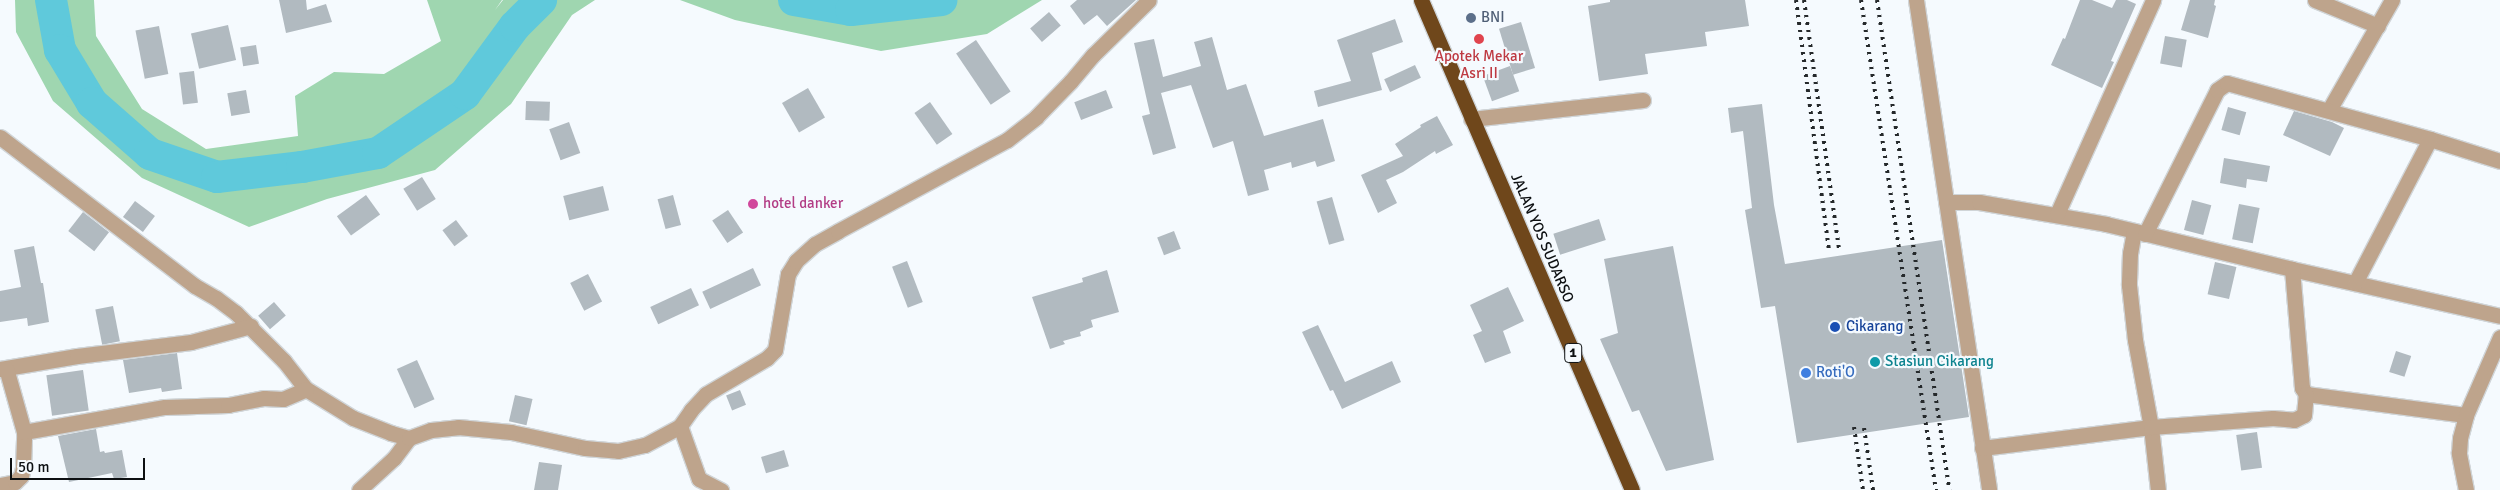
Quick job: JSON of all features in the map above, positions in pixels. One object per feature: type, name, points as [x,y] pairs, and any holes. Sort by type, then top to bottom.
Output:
[{"type":"highway","name":"JALAN YOS SUDARSO","points":[[1422,0],[1471,120],[1632,490]]},
{"type":"street","points":[[359,490],[394,458],[410,438],[430,430],[458,427],[511,432],[585,448],[618,451],[645,445],[680,426],[691,410],[706,394],[767,358],[775,350],[786,280],[796,261],[815,244],[1007,140],[1036,117],[1071,82],[1093,55],[1149,0]]},
{"type":"street","points":[[1916,0],[1989,490]]},
{"type":"street","points":[[2315,0],[2378,26]]},
{"type":"street","points":[[2329,110],[2392,0]]},
{"type":"street","points":[[2057,214],[2150,1]]},
{"type":"street","points":[[2158,490],[2151,427],[2135,340],[2129,285],[2130,253],[2221,86],[2232,83],[2430,139],[2500,162]]},
{"type":"street","points":[[1471,120],[1643,100]]},
{"type":"street","points":[[0,137],[49,173],[91,208],[136,239],[195,286],[216,298],[252,326],[306,389],[352,418],[391,434],[410,438]]},
{"type":"street","points":[[2355,283],[2430,139]]},
{"type":"street","points":[[1946,202],[1979,202],[2057,214],[2500,316]]},
{"type":"street","points":[[1982,448],[2151,427],[2273,418],[2294,420],[2304,415],[2306,394],[2302,388],[2292,269]]},
{"type":"street","points":[[0,485],[15,482],[21,476],[24,432],[3,368],[77,356],[191,342],[252,326]]},
{"type":"street","points":[[2466,490],[2459,453],[2460,438],[2466,414],[2500,336]]},
{"type":"street","points":[[24,432],[165,407],[228,405],[264,398],[284,399],[306,389]]},
{"type":"street","points":[[2306,394],[2466,414]]},
{"type":"street","points":[[680,426],[699,479],[720,490]]},
{"type":"green space","points":[[15,0],[94,0],[96,36],[142,109],[206,149],[298,136],[295,96],[334,72],[384,74],[441,41],[427,0],[502,0],[495,10],[503,0],[595,0],[572,15],[511,104],[435,170],[327,199],[249,227],[142,178],[53,101],[16,32]]},
{"type":"green space","points":[[680,0],[1042,0],[987,34],[881,51],[735,20]]},
{"type":"building","points":[[279,0],[306,0],[307,10],[326,4],[332,22],[286,33]]},
{"type":"building","points":[[1077,0],[1136,0],[1107,26],[1097,15],[1084,25],[1070,6]]},
{"type":"building","points":[[1610,0],[1745,0],[1749,26],[1705,32],[1707,46],[1645,54],[1648,74],[1599,81],[1588,6],[1610,2]]},
{"type":"building","points":[[2080,0],[2092,0],[2112,8],[2116,0],[2127,0],[2136,4],[2111,61],[2114,62],[2102,88],[2051,65],[2063,38],[2065,39]]},
{"type":"building","points":[[2190,0],[2215,0],[2214,5],[2216,6],[2208,38],[2181,30]]},
{"type":"building","points":[[1049,12],[1061,26],[1042,42],[1030,28]]},
{"type":"building","points":[[1395,19],[1403,42],[1372,53],[1382,90],[1318,107],[1314,91],[1351,81],[1337,40]]},
{"type":"building","points":[[1521,22],[1535,68],[1513,75],[1499,29]]},
{"type":"building","points":[[228,25],[236,60],[199,69],[191,34]]},
{"type":"building","points":[[159,26],[168,74],[145,79],[135,31]]},
{"type":"building","points":[[2165,36],[2187,40],[2182,67],[2160,64]]},
{"type":"building","points":[[1212,37],[1227,90],[1246,84],[1264,136],[1323,119],[1335,161],[1317,167],[1315,161],[1292,168],[1291,162],[1264,170],[1269,190],[1248,196],[1233,141],[1213,148],[1191,85],[1161,93],[1176,148],[1153,155],[1142,116],[1150,114],[1134,43],[1154,39],[1163,77],[1201,66],[1194,42]]},
{"type":"building","points":[[976,40],[1011,91],[991,105],[956,53]]},
{"type":"building","points":[[256,45],[259,64],[243,66],[240,48]]},
{"type":"building","points":[[1415,65],[1421,78],[1390,92],[1384,79]]},
{"type":"building","points":[[1510,66],[1519,91],[1492,101],[1483,76]]},
{"type":"building","points":[[194,71],[198,103],[183,105],[179,73]]},
{"type":"building","points":[[808,88],[825,117],[799,132],[782,103]]},
{"type":"building","points":[[246,90],[250,113],[231,116],[227,93]]},
{"type":"building","points":[[1106,90],[1113,108],[1081,120],[1074,102]]},
{"type":"building","points":[[526,101],[550,102],[549,121],[525,120]]},
{"type":"building","points":[[930,102],[952,134],[937,145],[914,113]]},
{"type":"building","name":"Stasiun Cikarang","points":[[1762,104],[1774,205],[1785,264],[1942,240],[1969,417],[1797,443],[1775,306],[1761,308],[1745,210],[1752,208],[1743,131],[1731,133],[1728,108]]},
{"type":"building","points":[[2228,107],[2246,112],[2240,135],[2221,130]]},
{"type":"building","points":[[2294,111],[2332,122],[2344,128],[2330,156],[2283,135]]},
{"type":"building","points":[[1437,116],[1453,145],[1436,154],[1435,151],[1403,172],[1386,180],[1397,203],[1378,213],[1361,175],[1403,156],[1395,144],[1421,127],[1420,125]]},
{"type":"building","points":[[569,122],[580,153],[561,160],[549,129]]},
{"type":"building","points":[[2224,158],[2270,166],[2267,182],[2247,179],[2246,188],[2220,183]]},
{"type":"building","points":[[422,177],[436,199],[417,211],[403,189]]},
{"type":"building","points":[[603,186],[609,210],[569,220],[563,196]]},
{"type":"building","points":[[366,195],[380,214],[351,236],[337,216]]},
{"type":"building","points":[[673,195],[681,225],[666,229],[658,199]]},
{"type":"building","points":[[1332,197],[1344,240],[1329,245],[1317,201]]},
{"type":"building","points":[[2192,200],[2211,205],[2203,235],[2184,230]]},
{"type":"building","points":[[135,201],[155,216],[143,232],[123,217]]},
{"type":"building","points":[[2239,204],[2260,208],[2253,243],[2232,239]]},
{"type":"building","points":[[728,210],[743,232],[727,243],[712,221]]},
{"type":"building","points":[[83,212],[109,232],[94,251],[68,231]]},
{"type":"building","points":[[1599,219],[1606,240],[1560,255],[1553,234]]},
{"type":"building","points":[[456,220],[468,236],[454,246],[442,230]]},
{"type":"building","points":[[1174,231],[1181,249],[1164,255],[1157,237]]},
{"type":"building","points":[[34,246],[41,283],[43,283],[49,322],[28,326],[27,318],[0,322],[0,291],[21,287],[14,250]]},
{"type":"building","points":[[1673,246],[1714,460],[1666,471],[1639,410],[1632,412],[1600,339],[1618,333],[1604,259]]},
{"type":"building","points":[[907,261],[923,302],[908,308],[892,267]]},
{"type":"building","points":[[2215,262],[2236,267],[2229,299],[2208,294]]},
{"type":"building","points":[[753,268],[761,285],[710,309],[702,292]]},
{"type":"building","points":[[1107,270],[1119,312],[1091,320],[1093,327],[1080,332],[1081,336],[1063,341],[1065,344],[1050,349],[1032,297],[1083,282],[1082,278]]},
{"type":"building","points":[[588,274],[602,302],[584,311],[570,283]]},
{"type":"building","points":[[1508,287],[1524,321],[1503,331],[1511,353],[1485,363],[1473,335],[1482,331],[1470,305]]},
{"type":"building","points":[[691,288],[699,305],[658,324],[650,307]]},
{"type":"building","points":[[274,302],[286,316],[270,329],[258,316]]},
{"type":"building","points":[[113,306],[120,341],[102,345],[95,309]]},
{"type":"building","points":[[1318,325],[1345,382],[1392,361],[1401,382],[1342,409],[1333,390],[1330,391],[1302,332]]},
{"type":"building","points":[[2396,351],[2411,356],[2404,377],[2389,372]]},
{"type":"building","points":[[177,353],[182,389],[162,392],[161,388],[129,393],[123,360]]},
{"type":"building","points":[[417,360],[434,399],[414,408],[397,369]]},
{"type":"building","points":[[83,370],[89,411],[52,416],[46,375]]},
{"type":"building","points":[[740,390],[746,405],[732,410],[726,396]]},
{"type":"building","points":[[515,395],[533,399],[526,425],[509,421]]},
{"type":"building","points":[[96,429],[100,452],[122,450],[127,477],[114,479],[112,473],[69,482],[58,436]]},
{"type":"building","points":[[2257,432],[2262,468],[2241,471],[2236,435]]},
{"type":"building","points":[[784,450],[789,466],[766,473],[761,457]]},
{"type":"building","points":[[539,462],[562,465],[558,490],[534,490]]},
{"type":"waterway","points":[[51,0],[60,50],[92,103],[150,154],[217,177],[302,167],[378,153],[465,94],[515,26],[541,0]]},
{"type":"waterway","points":[[794,0],[851,10],[941,0]]},
{"type":"railway","points":[[1796,0],[1829,250]]},
{"type":"railway","points":[[1804,0],[1839,249]]},
{"type":"railway","points":[[1861,0],[1936,490]]},
{"type":"railway","points":[[1877,0],[1949,490]]},
{"type":"railway","points":[[1854,427],[1863,490]]},
{"type":"railway","points":[[1864,428],[1873,490]]},
{"type":"place","name":"BNI","points":[[1471,18]]},
{"type":"place","name":"Apotek Mekar Asri II","points":[[1479,39]]},
{"type":"place","name":"hotel danker","points":[[753,204]]},
{"type":"place","name":"Cikarang","points":[[1835,327]]},
{"type":"place","name":"Stasiun Cikarang","points":[[1875,362]]},
{"type":"place","name":"Roti'O","points":[[1806,373]]}]
